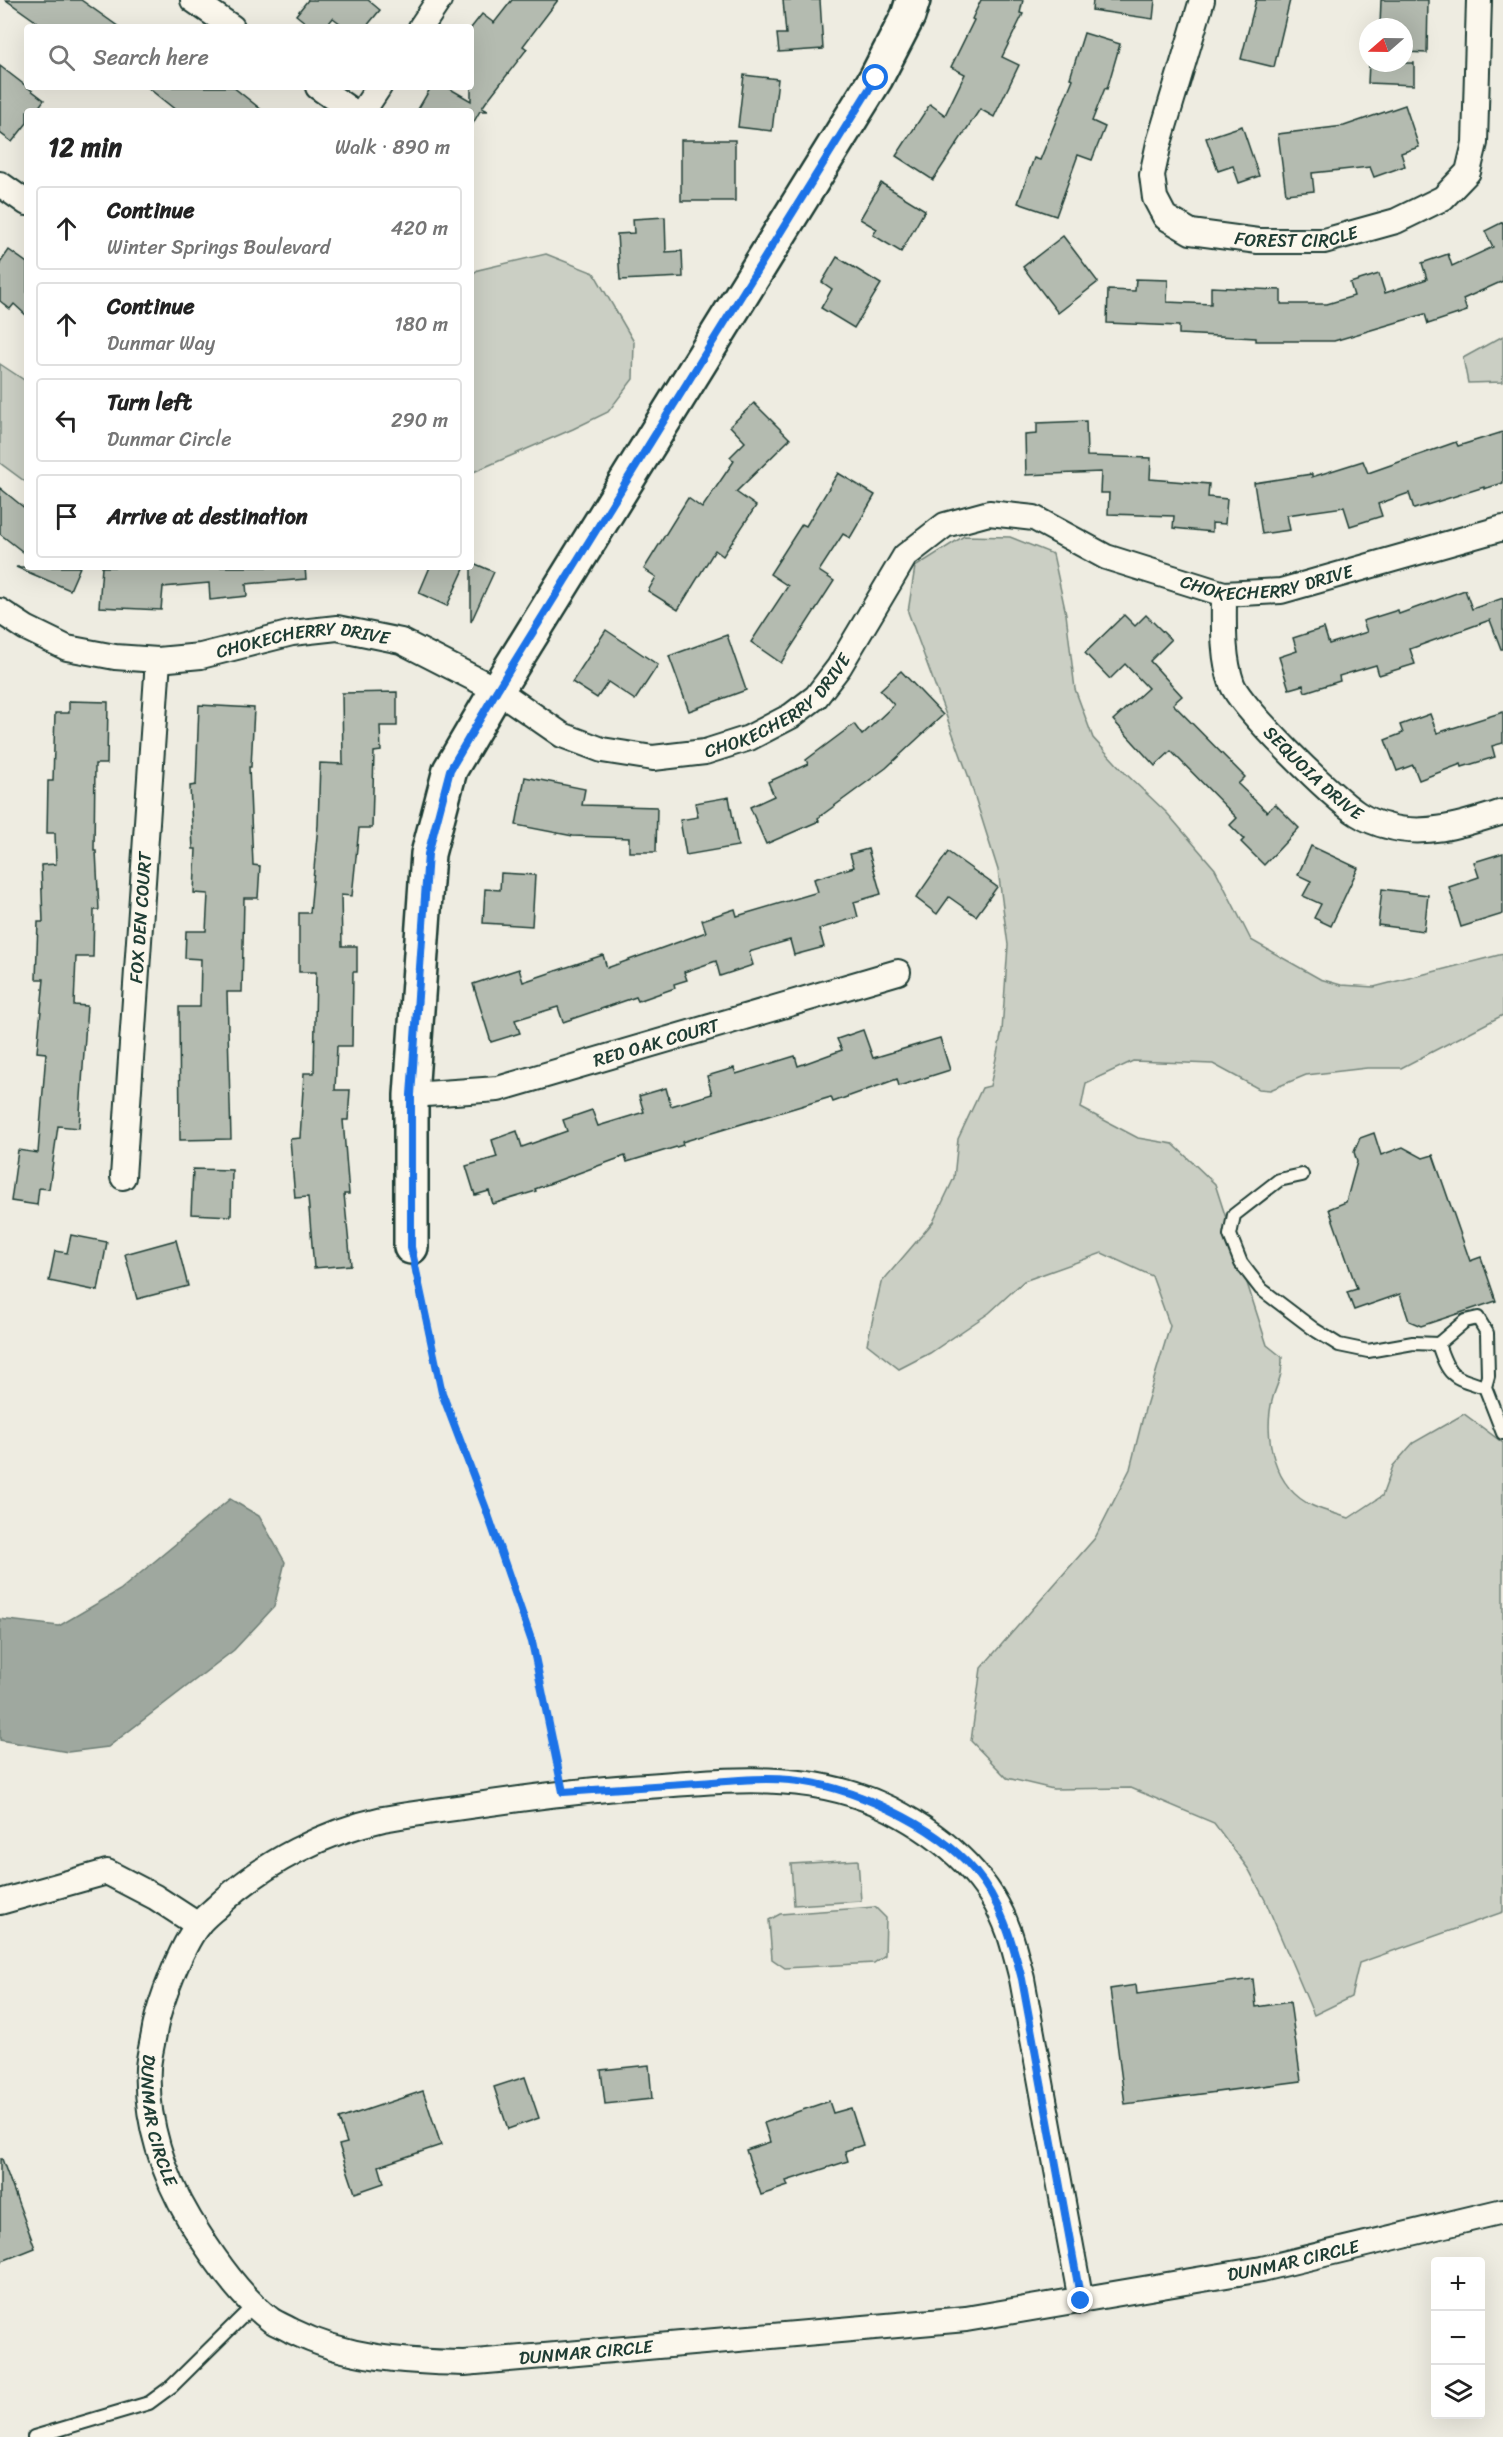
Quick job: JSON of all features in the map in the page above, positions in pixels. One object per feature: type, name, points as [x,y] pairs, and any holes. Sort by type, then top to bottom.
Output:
[{"type":"street","points":[[193,0],[228,24]]},
{"type":"street","points":[[422,24],[439,0]]},
{"type":"street","points":[[411,1247],[411,1095],[428,854],[450,770],[497,690],[876,78],[908,16],[913,0]]},
{"type":"street","name":"FOREST CIRCLE","points":[[1202,0],[1159,142],[1152,175],[1155,198],[1166,217],[1191,232],[1258,241],[1324,241],[1396,221],[1443,198],[1468,172],[1475,143],[1479,0]]},
{"type":"street","points":[[322,90],[348,108]]},
{"type":"street","points":[[365,108],[377,90]]},
{"type":"street","points":[[0,184],[24,201]]},
{"type":"street","name":"CHOKECHERRY DRIVE","points":[[0,611],[26,628],[67,648],[115,657],[158,660],[201,656],[292,633],[337,628],[401,641],[497,690],[562,735],[602,750],[653,758],[705,752],[750,738],[791,716],[816,697],[840,667],[905,556],[945,525],[989,513],[1034,518],[1106,557],[1224,594],[1281,591],[1503,528]]},
{"type":"street","name":"SEQUOIA DRIVE","points":[[1224,594],[1225,658],[1233,687],[1251,712],[1324,785],[1358,814],[1388,827],[1419,831],[1463,824],[1503,812]]},
{"type":"street","name":"FOX DEN COURT","points":[[123,1177],[158,660]]},
{"type":"street","name":"RED OAK COURT","points":[[411,1095],[498,1089],[898,972]]},
{"type":"street","name":"DUNMAR CIRCLE","points":[[1081,2301],[1024,1990],[1009,1931],[990,1893],[963,1858],[889,1808],[814,1783],[769,1779],[563,1792],[381,1820],[326,1837],[278,1860],[234,1891],[198,1925],[177,1966],[158,2013],[148,2067],[152,2117],[162,2157],[176,2196],[204,2242],[237,2288],[271,2320],[307,2338],[346,2351],[411,2361],[464,2363],[966,2319],[1081,2301],[1262,2269],[1503,2211]]},
{"type":"street","points":[[0,1902],[108,1872],[155,1897],[198,1925]]},
{"type":"lane","points":[[1302,1175],[1279,1180],[1234,1215],[1230,1235],[1240,1263],[1262,1289],[1315,1330],[1339,1345],[1368,1351],[1413,1343],[1438,1344],[1466,1321],[1478,1318],[1487,1333],[1488,1376],[1485,1387],[1503,1433]]},
{"type":"lane","points":[[1438,1344],[1445,1366],[1456,1378],[1485,1387]]},
{"type":"lane","points":[[34,2437],[149,2403],[172,2386],[255,2304]]},
{"type":"path","points":[[411,1247],[442,1393],[486,1509],[532,1642],[563,1792]]},
{"type":"shaded area","points":[[546,254],[594,273],[634,342],[633,379],[608,412],[474,472],[474,273]]},
{"type":"shaded area","points":[[1503,336],[1503,382],[1468,383],[1463,358]]},
{"type":"shaded area","points":[[0,364],[24,380],[24,481],[0,463]]},
{"type":"shaded area","points":[[964,536],[1010,537],[1053,554],[1066,614],[1075,689],[1093,738],[1125,773],[1167,813],[1215,869],[1251,940],[1320,979],[1341,985],[1374,987],[1503,954],[1503,1015],[1401,1068],[1367,1068],[1306,1075],[1270,1090],[1259,1089],[1213,1064],[1133,1061],[1086,1083],[1081,1108],[1138,1138],[1173,1144],[1215,1184],[1267,1345],[1282,1357],[1281,1374],[1270,1412],[1271,1444],[1280,1474],[1300,1498],[1317,1508],[1349,1518],[1382,1496],[1393,1466],[1413,1443],[1464,1414],[1503,1443],[1503,1912],[1359,1963],[1351,1997],[1314,2015],[1265,1900],[1249,1870],[1214,1823],[1131,1788],[1053,1789],[1007,1778],[971,1741],[981,1668],[1095,1538],[1130,1469],[1170,1326],[1152,1276],[1102,1253],[1024,1281],[989,1313],[930,1353],[899,1369],[867,1344],[881,1283],[933,1222],[954,1178],[958,1139],[982,1088],[990,1086],[1002,1031],[1008,945],[998,870],[968,775],[908,612],[915,567]]},
{"type":"shaded area","points":[[230,1499],[259,1516],[285,1562],[274,1607],[234,1650],[108,1747],[68,1752],[0,1740],[0,1619],[59,1626],[120,1590]]},
{"type":"shaded area","points":[[858,1860],[861,1901],[794,1905],[791,1864]]},
{"type":"shaded area","points":[[875,1907],[886,1918],[885,1955],[874,1963],[785,1968],[772,1959],[769,1920],[780,1914]]},
{"type":"building","points":[[6,0],[81,0],[115,24],[40,24]]},
{"type":"building","points":[[308,0],[368,0],[380,10],[368,24],[341,24],[333,18],[328,24],[307,24],[296,15]]},
{"type":"building","points":[[512,0],[558,0],[523,46],[527,49],[482,108],[488,111],[480,111],[474,122],[474,108],[419,108],[429,90],[452,90],[471,101],[471,90],[474,90],[474,24],[482,14],[494,23]]},
{"type":"building","points":[[783,0],[820,0],[823,49],[779,52],[777,34],[786,34]]},
{"type":"building","points":[[981,0],[1023,0],[1020,13],[1023,14],[1002,57],[1019,65],[994,117],[980,109],[933,180],[896,156],[930,104],[945,115],[965,74],[951,67]]},
{"type":"building","points":[[1093,0],[1155,0],[1153,19],[1092,10]]},
{"type":"building","points":[[1256,0],[1290,0],[1274,67],[1241,59]]},
{"type":"building","points":[[1381,0],[1428,0],[1427,53],[1413,52],[1413,18],[1380,18]]},
{"type":"building","points":[[1084,33],[1120,44],[1107,89],[1105,88],[1092,121],[1105,127],[1092,160],[1078,155],[1056,216],[1018,203],[1034,158],[1040,160],[1073,79],[1070,78]]},
{"type":"building","points":[[1414,63],[1414,85],[1368,83],[1369,72],[1413,72]]},
{"type":"building","points":[[0,66],[24,85],[24,90],[31,90],[44,100],[38,108],[24,108],[24,127],[12,142],[0,133]]},
{"type":"building","points":[[744,75],[778,79],[772,131],[738,127]]},
{"type":"building","points":[[151,90],[237,90],[259,108],[173,108]]},
{"type":"building","points":[[1405,105],[1419,147],[1401,153],[1405,166],[1374,177],[1370,167],[1312,173],[1314,191],[1286,194],[1278,134],[1344,126]]},
{"type":"building","points":[[1242,126],[1259,176],[1239,183],[1233,166],[1218,171],[1206,138]]},
{"type":"building","points":[[681,140],[735,140],[735,201],[681,201]]},
{"type":"building","points":[[881,183],[925,210],[901,252],[873,235],[877,229],[860,219]]},
{"type":"building","points":[[665,217],[666,252],[682,251],[683,277],[620,280],[617,234],[634,233],[633,219]]},
{"type":"building","points":[[1503,222],[1503,281],[1463,299],[1467,311],[1428,324],[1425,314],[1334,341],[1256,341],[1256,338],[1179,334],[1179,326],[1107,323],[1108,290],[1135,291],[1136,279],[1168,280],[1167,302],[1211,304],[1211,287],[1281,290],[1281,304],[1327,304],[1354,296],[1350,283],[1379,274],[1385,293],[1427,279],[1422,263],[1448,254],[1452,266],[1493,247],[1485,231]]},
{"type":"building","points":[[1063,236],[1098,282],[1058,313],[1023,267]]},
{"type":"building","points":[[9,250],[24,261],[24,313],[14,304],[10,309],[0,301],[0,263]]},
{"type":"building","points":[[837,257],[881,284],[854,328],[821,308],[832,289],[822,282]]},
{"type":"building","points":[[754,403],[790,439],[736,492],[756,506],[723,556],[715,550],[678,610],[648,591],[656,577],[644,569],[688,498],[702,508],[734,461],[730,457],[745,442],[730,426]]},
{"type":"building","points":[[1086,421],[1087,456],[1151,458],[1150,479],[1209,484],[1208,497],[1227,499],[1225,524],[1212,523],[1212,532],[1173,528],[1174,516],[1108,514],[1109,493],[1100,493],[1101,472],[1026,475],[1025,435],[1037,434],[1037,423]]},
{"type":"building","points":[[1503,432],[1503,483],[1414,509],[1409,493],[1378,504],[1382,516],[1350,526],[1344,507],[1287,515],[1290,530],[1262,534],[1254,483],[1312,474],[1312,477],[1363,461],[1368,473],[1456,442],[1458,446]]},
{"type":"building","points":[[838,473],[875,495],[850,538],[843,534],[819,571],[834,581],[781,663],[751,642],[788,586],[770,574],[802,524],[806,526]]},
{"type":"building","points":[[0,488],[24,508],[24,553],[0,534]]},
{"type":"building","points":[[474,563],[494,572],[471,622],[471,570],[474,570]]},
{"type":"building","points":[[16,567],[24,567],[24,570],[79,570],[70,590]]},
{"type":"building","points":[[102,570],[305,570],[306,579],[246,584],[247,596],[210,600],[209,583],[163,587],[161,610],[99,607]]},
{"type":"building","points":[[429,570],[464,570],[447,606],[419,593]]},
{"type":"building","points":[[1465,590],[1472,609],[1503,598],[1503,649],[1501,649],[1490,620],[1410,649],[1415,664],[1379,675],[1376,665],[1339,676],[1340,681],[1305,692],[1303,685],[1289,689],[1279,657],[1297,651],[1293,638],[1324,628],[1329,644],[1367,632],[1363,621],[1398,610],[1399,614]]},
{"type":"building","points":[[1124,615],[1135,626],[1146,615],[1171,640],[1150,661],[1182,696],[1173,704],[1245,777],[1238,784],[1267,812],[1275,804],[1299,828],[1264,865],[1241,842],[1244,839],[1230,825],[1237,818],[1171,751],[1155,766],[1113,720],[1148,688],[1125,664],[1110,679],[1085,653]]},
{"type":"building","points":[[606,630],[658,665],[635,700],[608,682],[597,698],[572,682]]},
{"type":"building","points":[[727,635],[746,690],[689,711],[669,656]]},
{"type":"building","points":[[901,671],[943,715],[886,768],[818,818],[819,821],[766,844],[750,807],[774,796],[768,782],[808,764],[806,760],[854,724],[862,735],[894,705],[880,690]]},
{"type":"building","points":[[397,692],[397,726],[380,726],[381,751],[374,752],[372,828],[359,828],[352,896],[341,895],[342,946],[357,946],[357,972],[353,972],[352,1046],[337,1046],[335,1090],[350,1090],[348,1120],[343,1120],[349,1194],[344,1194],[351,1265],[314,1268],[308,1197],[295,1198],[290,1139],[300,1138],[304,1073],[314,1073],[316,972],[299,972],[299,913],[310,913],[318,825],[320,763],[343,764],[342,693]]},
{"type":"building","points":[[69,701],[108,702],[107,764],[95,764],[94,851],[96,851],[99,910],[94,910],[93,957],[76,957],[74,1005],[87,1006],[79,1128],[58,1126],[49,1189],[39,1188],[37,1205],[11,1201],[18,1150],[38,1153],[46,1053],[37,1052],[44,979],[36,979],[38,922],[43,922],[41,865],[56,864],[55,833],[47,833],[48,781],[53,781],[55,713],[69,713]]},
{"type":"building","points":[[199,705],[254,708],[251,767],[249,767],[253,865],[260,866],[258,898],[244,898],[242,992],[227,992],[231,1139],[180,1140],[179,1007],[200,1007],[201,959],[185,958],[186,931],[206,931],[208,894],[194,893],[196,849],[193,849],[190,786],[196,785]]},
{"type":"building","points":[[1503,712],[1503,743],[1492,746],[1495,757],[1462,767],[1461,764],[1419,780],[1413,765],[1397,771],[1385,740],[1403,733],[1400,725],[1430,714],[1437,733]]},
{"type":"building","points":[[525,777],[585,789],[582,805],[657,807],[656,852],[629,852],[629,838],[573,836],[516,825]]},
{"type":"building","points":[[729,797],[738,846],[686,855],[680,820],[698,817],[695,803]]},
{"type":"building","points":[[1311,846],[1358,868],[1331,926],[1314,918],[1321,904],[1303,896],[1311,881],[1298,875]]},
{"type":"building","points":[[868,849],[881,894],[854,902],[858,917],[819,929],[824,947],[794,955],[790,940],[749,952],[753,965],[720,976],[716,961],[684,972],[687,980],[674,984],[675,988],[638,1001],[636,997],[563,1022],[558,1007],[515,1020],[520,1033],[491,1042],[473,984],[519,969],[523,982],[603,955],[607,968],[706,932],[702,920],[735,909],[737,916],[818,892],[814,879],[854,867],[850,854]]},
{"type":"building","points":[[948,852],[997,887],[976,916],[949,897],[937,914],[916,898]]},
{"type":"building","points":[[1503,853],[1503,914],[1461,927],[1449,887],[1479,877],[1474,862]]},
{"type":"building","points":[[501,873],[535,875],[532,926],[483,923],[485,889],[500,890]]},
{"type":"building","points":[[1382,889],[1428,895],[1424,931],[1378,925]]},
{"type":"building","points":[[863,1030],[873,1058],[940,1038],[950,1070],[899,1086],[897,1079],[833,1102],[831,1097],[682,1142],[683,1145],[627,1162],[625,1156],[535,1189],[536,1191],[493,1204],[489,1191],[475,1195],[466,1166],[497,1157],[492,1140],[517,1131],[522,1147],[567,1131],[563,1120],[592,1110],[598,1126],[644,1112],[639,1096],[666,1088],[671,1106],[712,1094],[707,1076],[734,1068],[736,1074],[795,1056],[798,1066],[842,1050],[837,1039]]},
{"type":"building","points":[[1374,1133],[1381,1155],[1403,1147],[1423,1158],[1433,1155],[1470,1261],[1481,1257],[1496,1301],[1421,1326],[1409,1321],[1400,1294],[1354,1310],[1347,1292],[1357,1289],[1329,1209],[1346,1202],[1357,1162],[1354,1152],[1360,1138]]},
{"type":"building","points":[[193,1169],[232,1170],[231,1216],[191,1214]]},
{"type":"building","points":[[71,1235],[107,1242],[98,1291],[49,1281],[55,1251],[67,1253]]},
{"type":"building","points":[[176,1240],[188,1286],[137,1299],[125,1254]]},
{"type":"building","points":[[1253,1979],[1256,2007],[1290,2002],[1301,2081],[1125,2104],[1110,1989],[1136,1985],[1137,1994]]},
{"type":"building","points":[[649,2065],[652,2099],[605,2104],[601,2070]]},
{"type":"building","points":[[525,2077],[539,2118],[508,2129],[494,2087]]},
{"type":"building","points":[[423,2091],[441,2145],[379,2166],[384,2183],[355,2193],[339,2145],[347,2143],[339,2119]]},
{"type":"building","points":[[829,2101],[833,2113],[851,2108],[863,2145],[845,2151],[848,2161],[786,2181],[788,2186],[761,2195],[746,2150],[770,2142],[764,2123]]},
{"type":"building","points":[[0,2159],[2,2159],[35,2248],[0,2262]]},
{"type":"route","points":[[876,78],[497,690],[450,770],[428,854],[411,1095],[411,1247],[442,1393],[486,1509],[532,1642],[563,1792],[769,1779],[814,1783],[889,1808],[963,1858],[990,1893],[1009,1931],[1016,1956],[1081,2301]]}]
